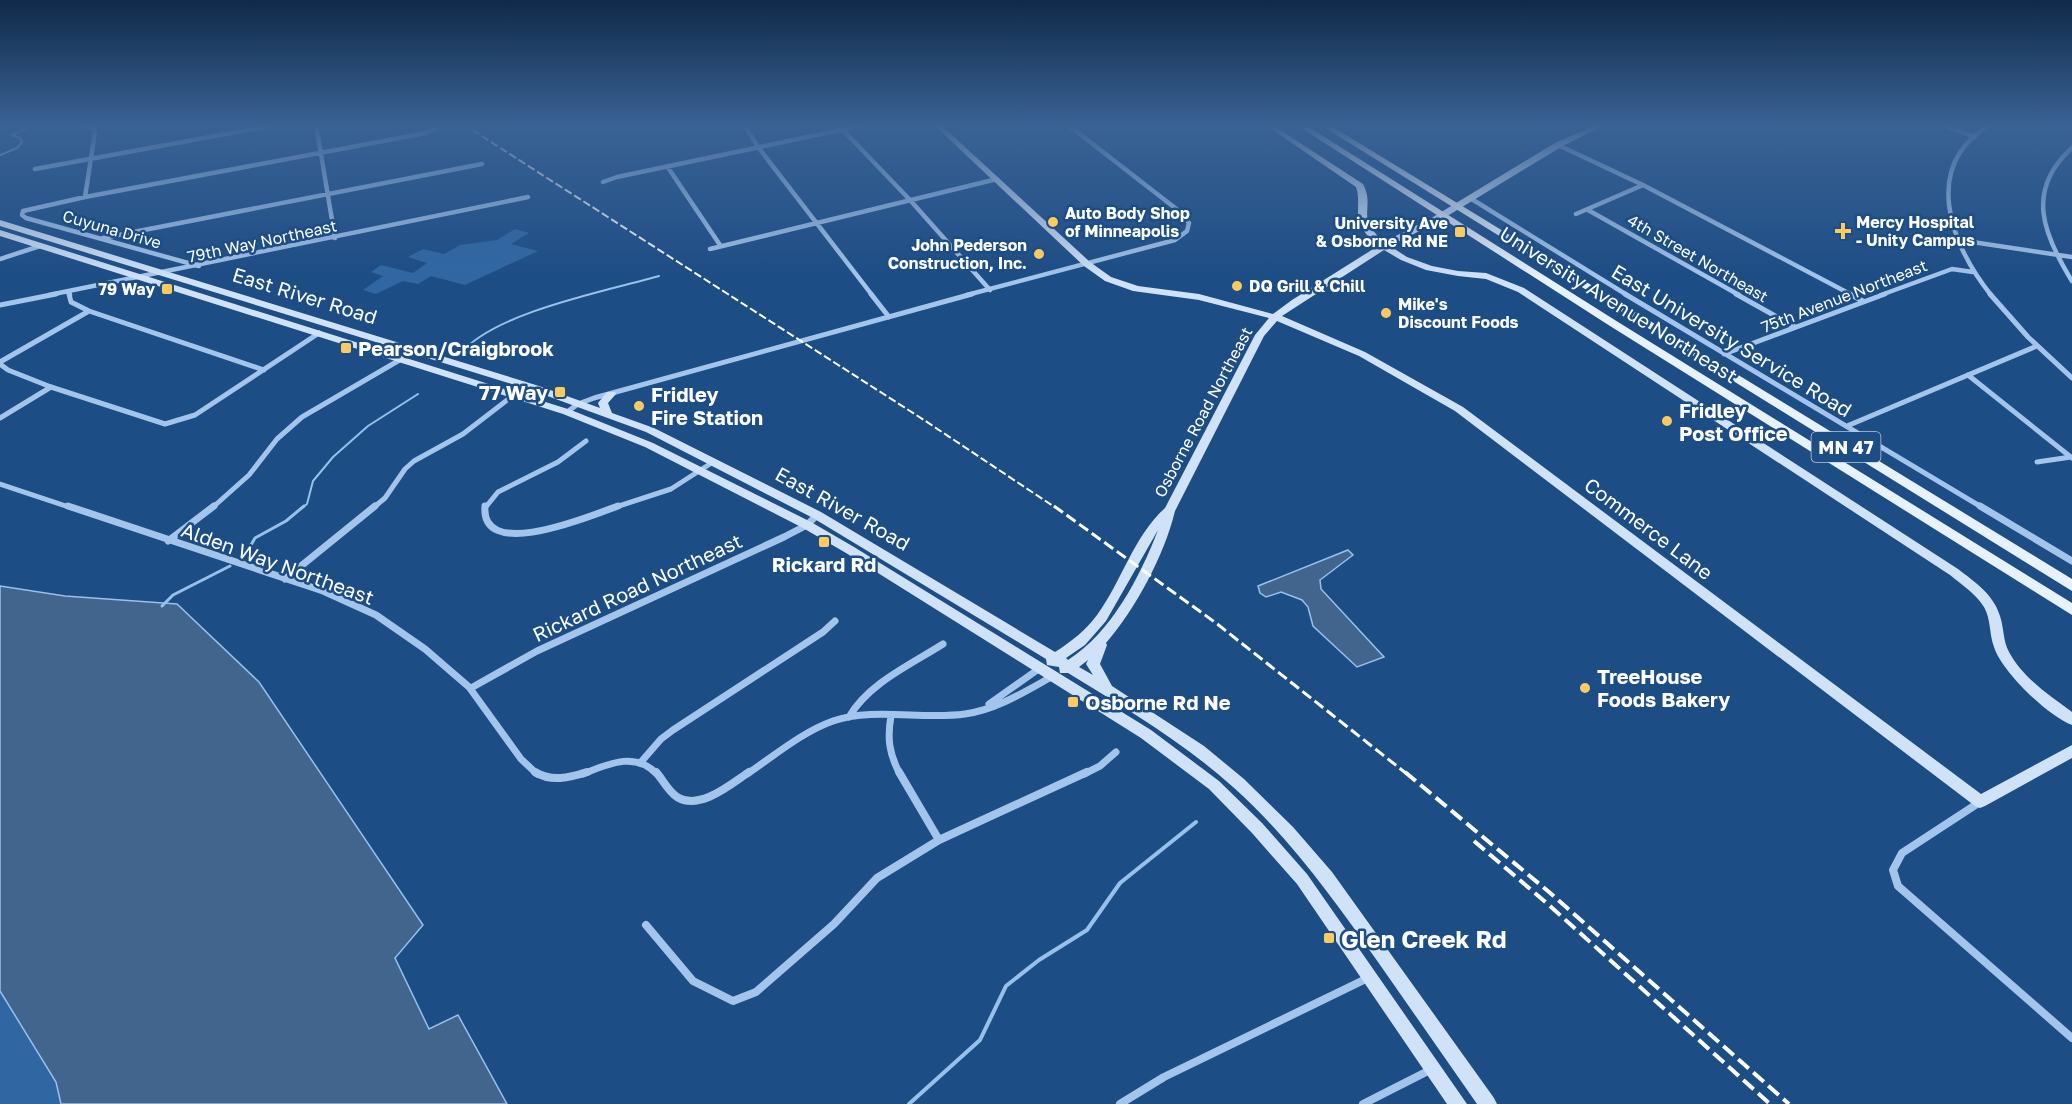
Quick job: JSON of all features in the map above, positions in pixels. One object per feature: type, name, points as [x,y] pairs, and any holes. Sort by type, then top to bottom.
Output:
[{"type":"main road","name":"University Avenue Northeast","points":[[1381,176],[1652,348],[2072,610]]},
{"type":"main road","name":"University Avenue Northeast","points":[[1407,176],[2072,586]]},
{"type":"street","points":[[89,176],[85,197],[200,176]]},
{"type":"street","points":[[325,176],[335,238]]},
{"type":"street","points":[[101,239],[421,176]]},
{"type":"street","points":[[603,182],[629,176]]},
{"type":"street","points":[[673,176],[720,245]]},
{"type":"street","points":[[780,176],[889,317]]},
{"type":"street","points":[[887,176],[990,290]]},
{"type":"street","name":"Commerce Lane","points":[[993,176],[1087,264],[1108,279],[1136,289],[1199,297],[1275,317],[1362,354],[1458,409],[1980,802]]},
{"type":"street","points":[[567,412],[578,404],[611,394],[846,332],[860,325],[1175,240],[1187,231],[1189,223],[1179,211],[1133,176]]},
{"type":"street","points":[[1344,176],[1364,191],[1361,216],[1364,224],[1384,246],[1425,267],[1485,276],[1503,281],[1521,290],[1954,572],[1979,592],[1993,612],[2002,651],[2019,675],[2042,698],[2072,719]]},
{"type":"street","name":"Osborne Road Northeast","points":[[1047,672],[1105,638],[1125,610],[1164,530],[1169,511],[1260,335],[1275,317],[1384,246],[1507,176]]},
{"type":"street","points":[[1623,176],[1863,301]]},
{"type":"street","points":[[1950,176],[1946,195],[1947,208],[1973,272],[2002,309],[2072,378]]},
{"type":"street","points":[[2049,176],[2043,189],[2043,219],[2056,254],[2072,281]]},
{"type":"street","points":[[710,249],[997,179]]},
{"type":"street","points":[[1576,214],[1643,185]]},
{"type":"street","name":"Cuyuna Drive","points":[[85,197],[23,211],[22,215],[199,266]]},
{"type":"street","name":"79th Way Northeast","points":[[0,305],[528,197]]},
{"type":"street","name":"East University Service Road","points":[[1470,198],[1724,354],[2072,561]]},
{"type":"street","name":"4th Street Northeast","points":[[1588,210],[1795,327]]},
{"type":"street","name":"East River Road","points":[[0,223],[415,351],[578,404],[650,430],[817,515],[1113,693],[1180,736],[1218,765],[1288,832],[1333,886],[1488,1104]]},
{"type":"street","name":"East River Road","points":[[0,233],[567,412],[649,445],[807,525],[1146,734],[1214,785],[1257,828],[1302,879],[1458,1104]]},
{"type":"street","points":[[1959,240],[2072,256]]},
{"type":"street","points":[[0,258],[20,254],[40,246]]},
{"type":"street","name":"75th Avenue Northeast","points":[[1724,354],[1945,271],[1952,269],[1973,272]]},
{"type":"street","points":[[69,291],[71,302],[89,311],[264,370]]},
{"type":"street","points":[[89,311],[0,363],[8,370],[51,387],[165,424],[180,422],[195,414],[320,333]]},
{"type":"street","points":[[1847,426],[2037,346]]},
{"type":"street","points":[[168,541],[230,494],[249,475],[277,439],[302,417],[415,351]]},
{"type":"street","points":[[1968,375],[2072,457]]},
{"type":"street","points":[[0,418],[51,387]]},
{"type":"street","points":[[285,579],[385,498],[405,469],[414,461],[463,434],[515,394]]},
{"type":"street","points":[[608,415],[603,403],[611,394]]},
{"type":"street","points":[[586,441],[558,462],[498,492],[485,507],[485,517],[492,528],[508,535],[531,534],[655,495],[702,471],[713,462]]},
{"type":"street","points":[[2037,462],[2072,457]]},
{"type":"street","name":"Alden Way Northeast","points":[[0,484],[344,599],[375,614],[471,688],[520,758],[539,775],[556,779],[567,778],[620,761],[641,762]]},
{"type":"street","name":"Osborne Road Northeast","points":[[1062,663],[1102,618],[1153,528],[1169,511]]},
{"type":"street","name":"Rickard Road Northeast","points":[[471,688],[537,651],[807,525],[817,515]]},
{"type":"street","points":[[835,621],[824,633],[673,730],[661,739],[641,762],[654,770],[666,788],[676,796],[690,800],[704,799],[719,792],[822,725],[849,717],[953,716],[1013,698],[1047,672]]},
{"type":"street","points":[[1105,638],[1093,664],[1100,678],[1113,693]]},
{"type":"street","points":[[849,717],[853,708],[864,696],[943,644]]},
{"type":"street","points":[[985,708],[1047,672]]},
{"type":"street","points":[[891,716],[888,744],[891,758],[939,840]]},
{"type":"street","points":[[2072,751],[1980,802],[1902,853],[1893,870],[1898,886],[2072,1038]]},
{"type":"street","points":[[646,925],[693,981],[733,1001],[756,992],[834,924],[877,878],[939,840],[1100,766],[1116,752]]},
{"type":"street","points":[[1169,1073],[1371,976]]},
{"type":"street","points":[[1120,1104],[1164,1077],[1371,976]]},
{"type":"street","points":[[1363,1104],[1434,1068]]},
{"type":"shaded area","points":[[515,229],[529,233],[511,244],[538,251],[465,285],[431,276],[418,284],[403,281],[376,294],[363,290],[383,276],[371,272],[381,265],[413,273],[427,263],[408,257],[423,249],[444,254],[460,245],[497,240]]},
{"type":"shaded area","points":[[1348,550],[1353,555],[1320,580],[1321,589],[1384,657],[1357,667],[1313,626],[1308,607],[1302,600],[1281,592],[1266,597],[1260,593],[1258,586]]},
{"type":"shaded area","points":[[0,586],[65,596],[177,604],[259,682],[423,925],[395,958],[429,1029],[458,1015],[507,1104],[61,1104],[56,1082],[0,991]]},
{"type":"shaded area","points":[[0,991],[56,1082],[61,1104],[0,1104]]},
{"type":"waterway","points":[[461,353],[477,339],[525,315],[582,296],[659,276]]},
{"type":"waterway","points":[[302,508],[307,504],[313,481],[333,457],[368,426],[418,394]]},
{"type":"waterway","points":[[247,552],[255,538],[286,521],[304,506]]},
{"type":"waterway","points":[[162,606],[173,595],[230,566]]},
{"type":"waterway","points":[[909,1104],[980,1040],[1006,986],[1039,960],[1087,930],[1120,883],[1196,822]]},
{"type":"railway","points":[[543,176],[924,420],[1056,508]]},
{"type":"railway","points":[[1054,506],[1216,623],[1407,774]]},
{"type":"railway","points":[[1405,772],[1549,892],[1789,1104]]},
{"type":"railway","points":[[1474,841],[1550,906],[1770,1104]]},
{"type":"place","name":"Auto Body Shop of Minneapolis","points":[[1053,222]]},
{"type":"place","name":"Mercy Hospital - Unity Campus","points":[[1843,231]]},
{"type":"place","name":"University Ave & Osborne Rd NE","points":[[1460,232]]},
{"type":"place","name":"John Pederson Construction, Inc.","points":[[1039,254]]},
{"type":"place","name":"DQ Grill & Chill","points":[[1237,286]]},
{"type":"place","name":"79 Way","points":[[167,289]]},
{"type":"place","name":"Mike's Discount Foods","points":[[1386,313]]},
{"type":"place","name":"Pearson/Craigbrook","points":[[346,348]]},
{"type":"place","name":"77 Way","points":[[560,392]]},
{"type":"place","name":"Fridley Fire Station","points":[[639,406]]},
{"type":"place","name":"Fridley Post Office","points":[[1667,421]]},
{"type":"place","name":"Rickard Rd","points":[[824,542]]},
{"type":"place","name":"TreeHouse Foods Bakery","points":[[1585,688]]},
{"type":"place","name":"Osborne Rd Ne","points":[[1073,702]]},
{"type":"place","name":"Glen Creek Rd","points":[[1329,938]]}]
